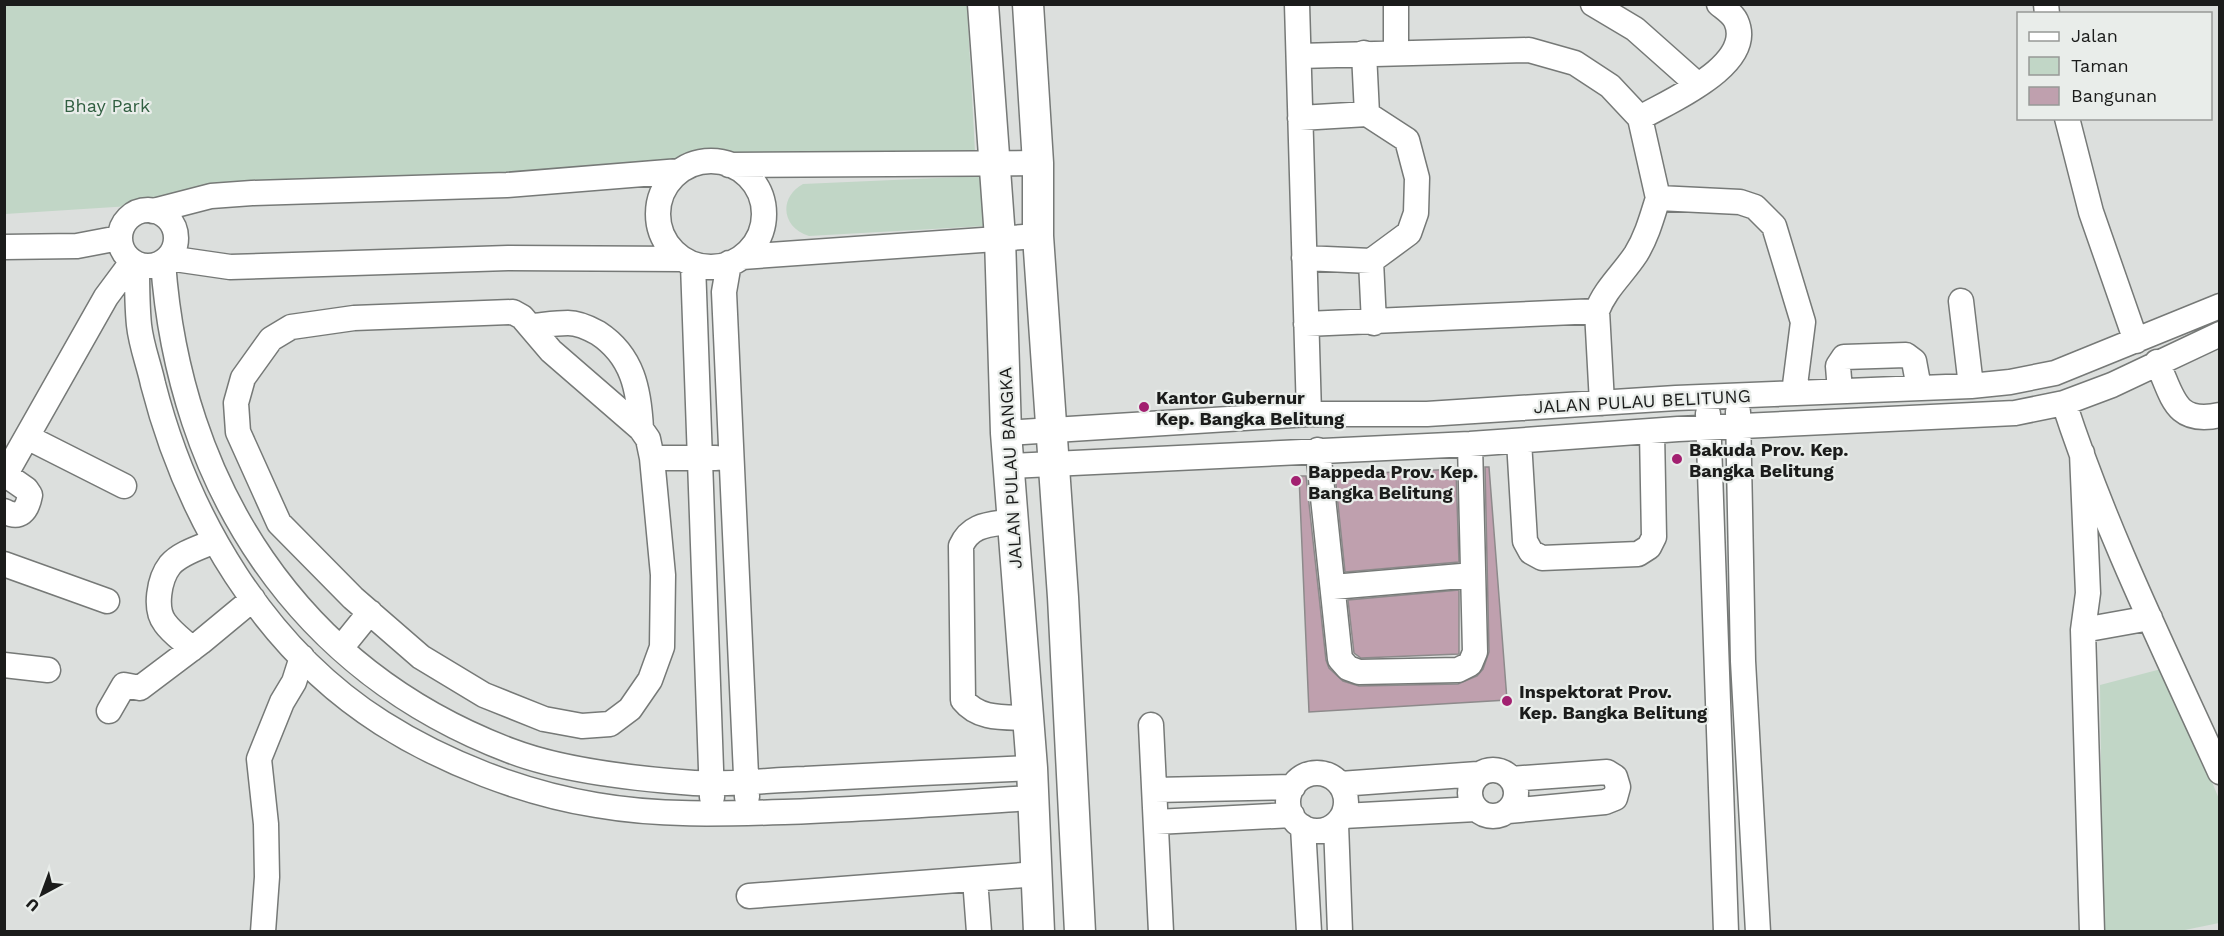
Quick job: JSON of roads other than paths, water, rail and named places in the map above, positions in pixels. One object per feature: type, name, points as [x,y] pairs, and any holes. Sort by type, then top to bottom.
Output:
[{"type":"main road","name":"JALAN PULAU BANGKA","points":[[983,4],[1000,238],[1006,433],[1032,768],[1039,932]]},
{"type":"main road","points":[[1028,4],[1038,163],[1038,236],[1063,597],[1080,932]]},
{"type":"street","points":[[1297,4],[1308,414]]},
{"type":"street","points":[[1396,4],[1396,52]]},
{"type":"street","points":[[1593,4],[1635,28],[1698,86]]},
{"type":"street","points":[[1640,118],[1698,86],[1728,63],[1736,49],[1739,32],[1735,18],[1719,4]]},
{"type":"street","points":[[1299,56],[1529,50],[1575,63],[1610,86],[1640,118],[1658,198],[1649,231],[1635,255],[1601,300],[1597,311],[1602,403]]},
{"type":"street","points":[[1364,53],[1366,114]]},
{"type":"street","points":[[1300,118],[1366,114],[1407,140],[1417,178],[1416,213],[1409,233],[1371,261],[1304,258]]},
{"type":"street","points":[[2068,120],[2091,212],[2136,341]]},
{"type":"street","points":[[1038,163],[729,165],[699,163],[680,171],[507,185],[211,196],[132,215],[122,227],[119,238],[124,254],[134,263],[148,267],[165,260],[230,267],[508,258],[688,261],[713,267],[735,260],[1038,236]]},
{"type":"street","points":[[729,165],[753,183],[762,202],[760,233],[750,250],[735,260],[724,292],[748,813]]},
{"type":"street","points":[[680,171],[666,186],[658,216],[668,245],[688,261],[700,458],[712,815]]},
{"type":"street","points":[[1658,198],[1740,202],[1755,207],[1766,215],[1774,226],[1803,322],[1794,393]]},
{"type":"street","points":[[153,211],[168,219],[174,228],[176,244],[165,260],[167,305],[178,369],[199,437],[219,488],[249,541],[289,595],[341,648],[374,676],[412,702],[512,752],[627,776],[712,783],[1032,768]]},
{"type":"street","points":[[4,247],[77,246],[119,238]]},
{"type":"street","points":[[1371,261],[1374,323]]},
{"type":"street","points":[[12,460],[106,297],[134,263]]},
{"type":"street","points":[[134,263],[139,328],[160,411],[197,507],[215,541],[253,599],[302,657],[333,686],[381,723],[435,752],[484,773],[540,792],[594,805],[646,812],[712,815],[1032,798]]},
{"type":"street","points":[[1961,301],[1971,386]]},
{"type":"street","name":"JALAN PULAU BELITUNG","points":[[1006,433],[1051,432],[1308,414],[1427,414],[1707,397],[1971,386],[2010,382],[2055,373],[2220,306]]},
{"type":"street","points":[[1306,324],[1374,323],[1597,311]]},
{"type":"street","points":[[498,312],[513,312],[522,316],[531,326],[551,351],[641,429],[648,439],[652,458],[663,575],[662,647],[643,690],[630,710],[610,724],[582,726],[544,720],[484,695],[421,657],[370,612],[279,523],[238,432],[236,403],[243,378],[271,339],[291,327],[354,318],[498,312]]},
{"type":"street","points":[[531,326],[569,323],[588,327],[611,342],[633,374],[639,399],[641,429]]},
{"type":"street","name":"JALAN PULAU BELITUNG","points":[[1009,466],[1470,444],[1709,428],[2014,413],[2064,403],[2112,385],[2220,334]]},
{"type":"street","points":[[1840,391],[1838,366],[1844,357],[1906,355],[1914,361],[1919,388]]},
{"type":"street","points":[[2157,362],[2179,408],[2189,417],[2202,419],[2220,415]]},
{"type":"street","points":[[1737,396],[1743,661],[1758,932]]},
{"type":"street","points":[[1707,397],[1726,932]]},
{"type":"street","points":[[2064,403],[2082,453],[2150,618],[2220,772]]},
{"type":"street","points":[[1519,441],[1525,541],[1532,552],[1542,558],[1638,554],[1649,547],[1654,537],[1652,432]]},
{"type":"street","points":[[1318,450],[1340,658],[1347,668],[1359,672],[1458,670],[1470,664],[1475,652],[1470,444]]},
{"type":"street","points":[[2082,453],[2088,593],[2083,630],[2092,932]]},
{"type":"street","points":[[652,458],[732,458]]},
{"type":"street","points":[[12,460],[124,486]]},
{"type":"street","points":[[4,511],[13,516],[19,515],[24,511],[30,495],[12,460]]},
{"type":"street","points":[[1013,521],[975,527],[966,534],[961,546],[963,700],[972,711],[982,715],[1028,718]]},
{"type":"street","points":[[192,649],[165,623],[159,613],[158,599],[169,566],[179,558],[215,541]]},
{"type":"street","points":[[4,564],[107,601]]},
{"type":"street","points":[[1333,587],[1473,575]]},
{"type":"street","points":[[110,711],[124,685],[138,689],[253,599]]},
{"type":"street","points":[[341,648],[370,612]]},
{"type":"street","points":[[2083,630],[2150,618]]},
{"type":"street","points":[[263,932],[267,878],[266,824],[259,759],[282,702],[294,682],[302,657]]},
{"type":"street","points":[[4,665],[48,670]]},
{"type":"street","points":[[1151,725],[1161,932]]},
{"type":"street","points":[[1156,822],[1297,821],[1315,831],[1326,830],[1339,820],[1476,809],[1491,817],[1508,812],[1605,802],[1615,798],[1618,788],[1616,777],[1607,772],[1511,779],[1496,770],[1479,774],[1340,784]]},
{"type":"street","points":[[1309,932],[1297,821],[1289,797],[1300,778],[1321,773],[1340,784],[1345,794],[1346,805],[1339,820],[1340,932]]},
{"type":"street","points":[[1476,809],[1470,798],[1469,789],[1479,774]]},
{"type":"street","points":[[1508,812],[1516,796],[1511,779]]},
{"type":"street","points":[[1155,790],[1293,787]]},
{"type":"street","points":[[748,896],[1037,874]]},
{"type":"street","points":[[975,879],[979,932]]},
{"type":"place","name":"Kantor Gubernur Kep. Bangka Belitung","points":[[1144,407]]},
{"type":"place","name":"Bakuda Prov. Kep. Bangka Belitung","points":[[1677,459]]},
{"type":"place","name":"Bappeda Prov. Kep. Bangka Belitung","points":[[1296,481]]},
{"type":"place","name":"Inspektorat Prov. Kep. Bangka Belitung","points":[[1507,701]]},
{"type":"park label","name":"Bhay Park","points":[[107,105]]}]
